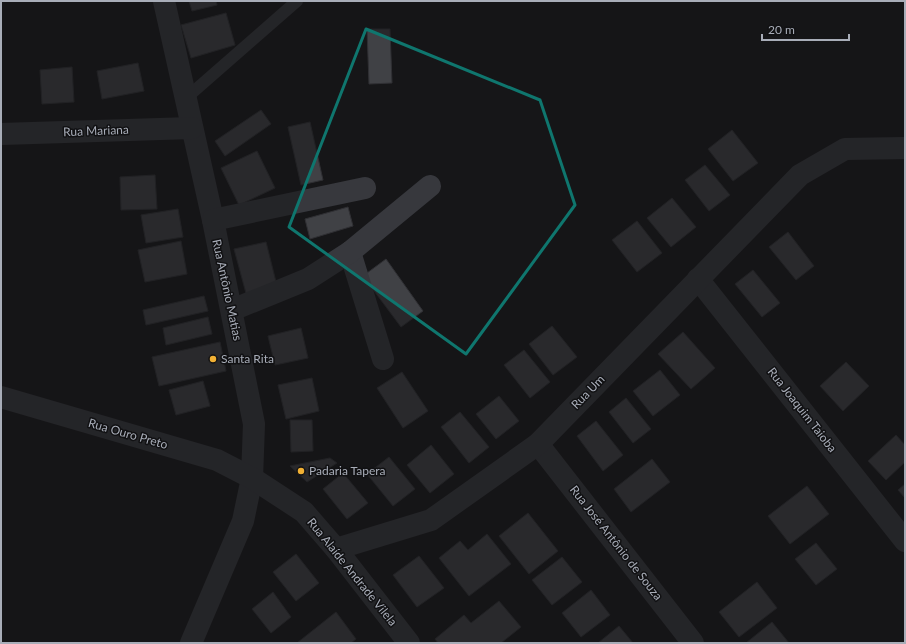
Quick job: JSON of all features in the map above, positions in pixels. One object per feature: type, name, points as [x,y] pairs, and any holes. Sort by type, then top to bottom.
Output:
[{"type":"street","name":"Rua Antônio Matias","points":[[164,1],[213,220],[254,424],[252,478],[243,521],[191,643]]},
{"type":"street","name":"Rua Mariana","points":[[1,134],[192,128]]},
{"type":"street","name":"Rua Um","points":[[336,549],[432,520],[538,444],[800,175],[845,149],[905,148]]},
{"type":"street","points":[[232,310],[308,279],[350,252],[430,186]]},
{"type":"street","points":[[213,220],[366,188]]},
{"type":"street","points":[[350,252],[383,359]]},
{"type":"street","name":"Rua Joaquim Taioba","points":[[698,279],[905,541]]},
{"type":"street","name":"Rua Ouro Preto","points":[[1,397],[217,460],[252,478]]},
{"type":"street","name":"Rua José Antônio de Souza","points":[[538,444],[693,643]]},
{"type":"street","name":"Rua Alaíde Andrade Vilela","points":[[252,478],[304,512],[336,549],[409,643]]},
{"type":"lane","points":[[185,99],[297,1]]},
{"type":"highlighted area","points":[[366,29],[540,100],[575,205],[466,354],[289,227]]},
{"type":"building","points":[[189,1],[216,1],[217,5],[192,11]]},
{"type":"building","points":[[226,13],[235,45],[191,58],[181,25]]},
{"type":"building","points":[[367,29],[390,29],[392,83],[369,84]]},
{"type":"building","points":[[138,63],[144,91],[102,99],[97,71]]},
{"type":"building","points":[[72,67],[74,102],[42,104],[40,70]]},
{"type":"building","points":[[261,110],[271,124],[225,156],[215,141]]},
{"type":"building","points":[[310,122],[323,180],[301,185],[288,127]]},
{"type":"building","points":[[732,130],[758,163],[733,181],[708,149]]},
{"type":"building","points":[[257,151],[275,188],[239,205],[221,168]]},
{"type":"building","points":[[705,165],[730,195],[709,211],[685,180]]},
{"type":"building","points":[[155,175],[157,209],[121,210],[120,177]]},
{"type":"building","points":[[672,198],[696,227],[671,247],[647,218]]},
{"type":"building","points":[[348,207],[353,226],[310,239],[305,219]]},
{"type":"building","points":[[178,209],[183,237],[146,243],[141,215]]},
{"type":"building","points":[[637,221],[662,253],[637,272],[612,240]]},
{"type":"building","points":[[788,232],[814,266],[796,280],[769,247]]},
{"type":"building","points":[[181,241],[187,274],[145,282],[138,250]]},
{"type":"building","points":[[266,242],[277,286],[247,297],[234,249]]},
{"type":"building","points":[[386,259],[423,311],[401,327],[363,276]]},
{"type":"building","points":[[753,270],[780,303],[762,317],[735,284]]},
{"type":"building","points":[[204,296],[208,311],[146,325],[143,310]]},
{"type":"building","points":[[208,317],[212,334],[166,345],[163,328]]},
{"type":"building","points":[[552,326],[577,357],[553,375],[529,344]]},
{"type":"building","points":[[301,328],[308,358],[275,365],[268,336]]},
{"type":"building","points":[[683,332],[715,368],[691,389],[658,354]]},
{"type":"building","points":[[220,342],[226,371],[159,386],[152,357]]},
{"type":"building","points":[[524,350],[550,382],[530,398],[504,365]]},
{"type":"building","points":[[846,362],[869,386],[843,411],[820,386]]},
{"type":"building","points":[[660,370],[680,395],[653,416],[633,391]]},
{"type":"building","points":[[402,372],[428,411],[403,428],[377,388]]},
{"type":"building","points":[[312,378],[319,411],[286,419],[278,385]]},
{"type":"building","points":[[203,381],[210,406],[176,415],[169,390]]},
{"type":"building","points":[[499,396],[519,421],[496,439],[476,414]]},
{"type":"building","points":[[626,398],[651,429],[633,443],[609,412]]},
{"type":"building","points":[[460,412],[489,447],[469,463],[441,427]]},
{"type":"building","points":[[290,420],[312,420],[313,451],[291,452]]},
{"type":"building","points":[[596,421],[623,455],[603,471],[577,436]]},
{"type":"building","points":[[896,435],[905,445],[905,462],[886,480],[868,461]]},
{"type":"building","points":[[431,445],[454,474],[430,493],[407,465]]},
{"type":"building","points":[[389,457],[415,489],[393,506],[367,474]]},
{"type":"building","points":[[330,458],[337,463],[307,482],[290,466]]},
{"type":"building","points":[[652,459],[670,482],[631,512],[614,489]]},
{"type":"building","points":[[343,473],[368,503],[347,519],[323,489]]},
{"type":"building","points":[[905,484],[905,498],[898,490]]},
{"type":"building","points":[[807,486],[829,514],[790,544],[768,516]]},
{"type":"building","points":[[528,513],[558,551],[529,574],[499,536]]},
{"type":"building","points":[[487,534],[511,564],[469,596],[439,558],[460,541],[468,550]]},
{"type":"building","points":[[816,543],[837,569],[816,585],[795,559]]},
{"type":"building","points":[[296,554],[319,583],[296,601],[273,572]]},
{"type":"building","points":[[419,556],[444,588],[417,607],[393,575]]},
{"type":"building","points":[[562,557],[582,582],[552,605],[532,580]]},
{"type":"building","points":[[757,582],[777,608],[739,637],[719,612]]},
{"type":"building","points":[[591,590],[610,615],[581,637],[562,613]]},
{"type":"building","points":[[273,592],[291,617],[271,633],[252,609]]},
{"type":"building","points":[[499,601],[521,627],[501,643],[438,643],[435,639],[464,615],[471,623]]},
{"type":"building","points":[[336,612],[356,639],[351,643],[297,643]]},
{"type":"building","points":[[772,622],[789,643],[746,643]]},
{"type":"building","points":[[619,626],[633,643],[598,643]]},
{"type":"place","name":"Santa Rita","points":[[213,359]]},
{"type":"place","name":"Padaria Tapera","points":[[301,471]]}]
